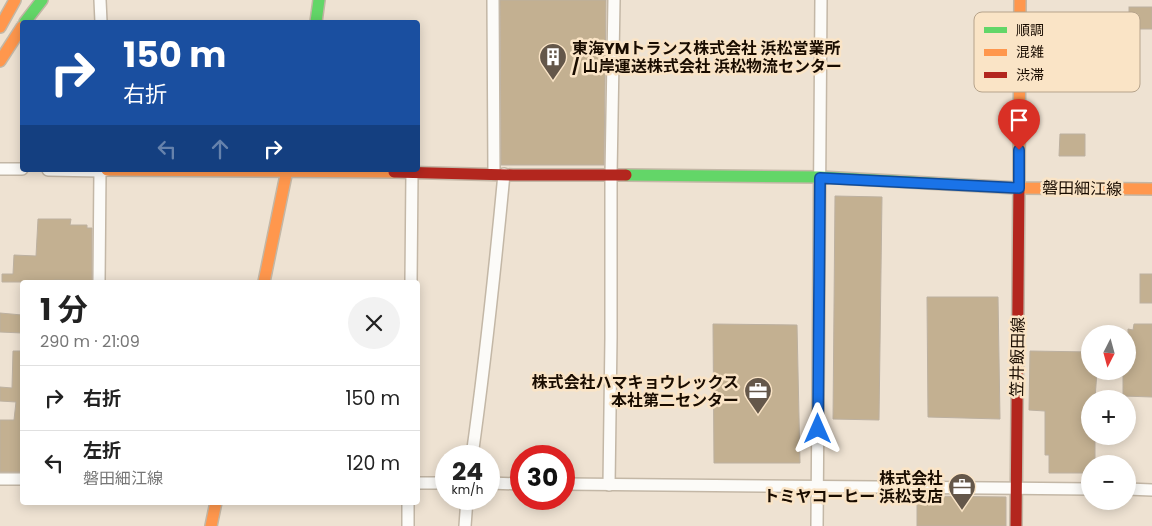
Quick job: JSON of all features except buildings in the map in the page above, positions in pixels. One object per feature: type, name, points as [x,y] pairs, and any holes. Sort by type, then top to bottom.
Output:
[{"type":"street","points":[[0,27],[15,0]]},
{"type":"street","points":[[27,20],[42,0]]},
{"type":"street","points":[[100,0],[101,20]]},
{"type":"street","points":[[316,20],[319,0]]},
{"type":"street","points":[[473,445],[482,377],[499,174],[493,0]]},
{"type":"street","points":[[609,485],[614,0]]},
{"type":"street","points":[[817,526],[821,0]]},
{"type":"street","points":[[0,61],[20,30]]},
{"type":"street","name":"磐田細江線","points":[[1020,92],[1019,188],[1152,189]]},
{"type":"street","points":[[0,169],[20,170]]},
{"type":"street","points":[[100,280],[104,172]]},
{"type":"street","points":[[264,280],[287,172]]},
{"type":"street","points":[[411,280],[412,172],[820,178],[1019,188]]},
{"type":"street","name":"笠井飯田線","points":[[1016,526],[1019,188]]},
{"type":"street","points":[[0,479],[20,480]]},
{"type":"street","points":[[420,483],[435,483]]},
{"type":"street","points":[[575,484],[1081,489]]},
{"type":"street","points":[[1136,490],[1152,490]]},
{"type":"street","points":[[211,526],[215,505]]},
{"type":"street","points":[[408,505],[408,526]]},
{"type":"street","points":[[465,526],[466,510]]},
{"type":"traffic: fast","points":[[27,20],[42,0]]},
{"type":"traffic: fast","points":[[316,20],[319,0]]},
{"type":"traffic: fast","points":[[626,175],[820,177],[982,186]]},
{"type":"traffic: slow","points":[[0,27],[15,0]]},
{"type":"traffic: slow","points":[[1020,0],[1020,12]]},
{"type":"traffic: slow","points":[[0,61],[20,30]]},
{"type":"traffic: slow","points":[[1019,92],[1019,179]]},
{"type":"traffic: slow","points":[[264,280],[287,172]]},
{"type":"traffic: slow","points":[[982,186],[1152,189]]},
{"type":"traffic: slow","points":[[211,526],[215,505]]},
{"type":"traffic: jam","points":[[394,172],[626,175]]},
{"type":"traffic: jam","points":[[1016,526],[1019,179]]},
{"type":"place","name":"東海YMトランス株式会社 浜松営業所 / 山岸運送株式会社 浜松物流センター","points":[[553,81]]},
{"type":"place","name":"株式会社ハマキョウレックス 本社第二センター","points":[[758,415]]},
{"type":"place","name":"株式会社 トミヤコーヒー 浜松支店","points":[[962,511]]},
{"type":"route","points":[[818,429],[820,178],[1019,188],[1019,150]]}]
